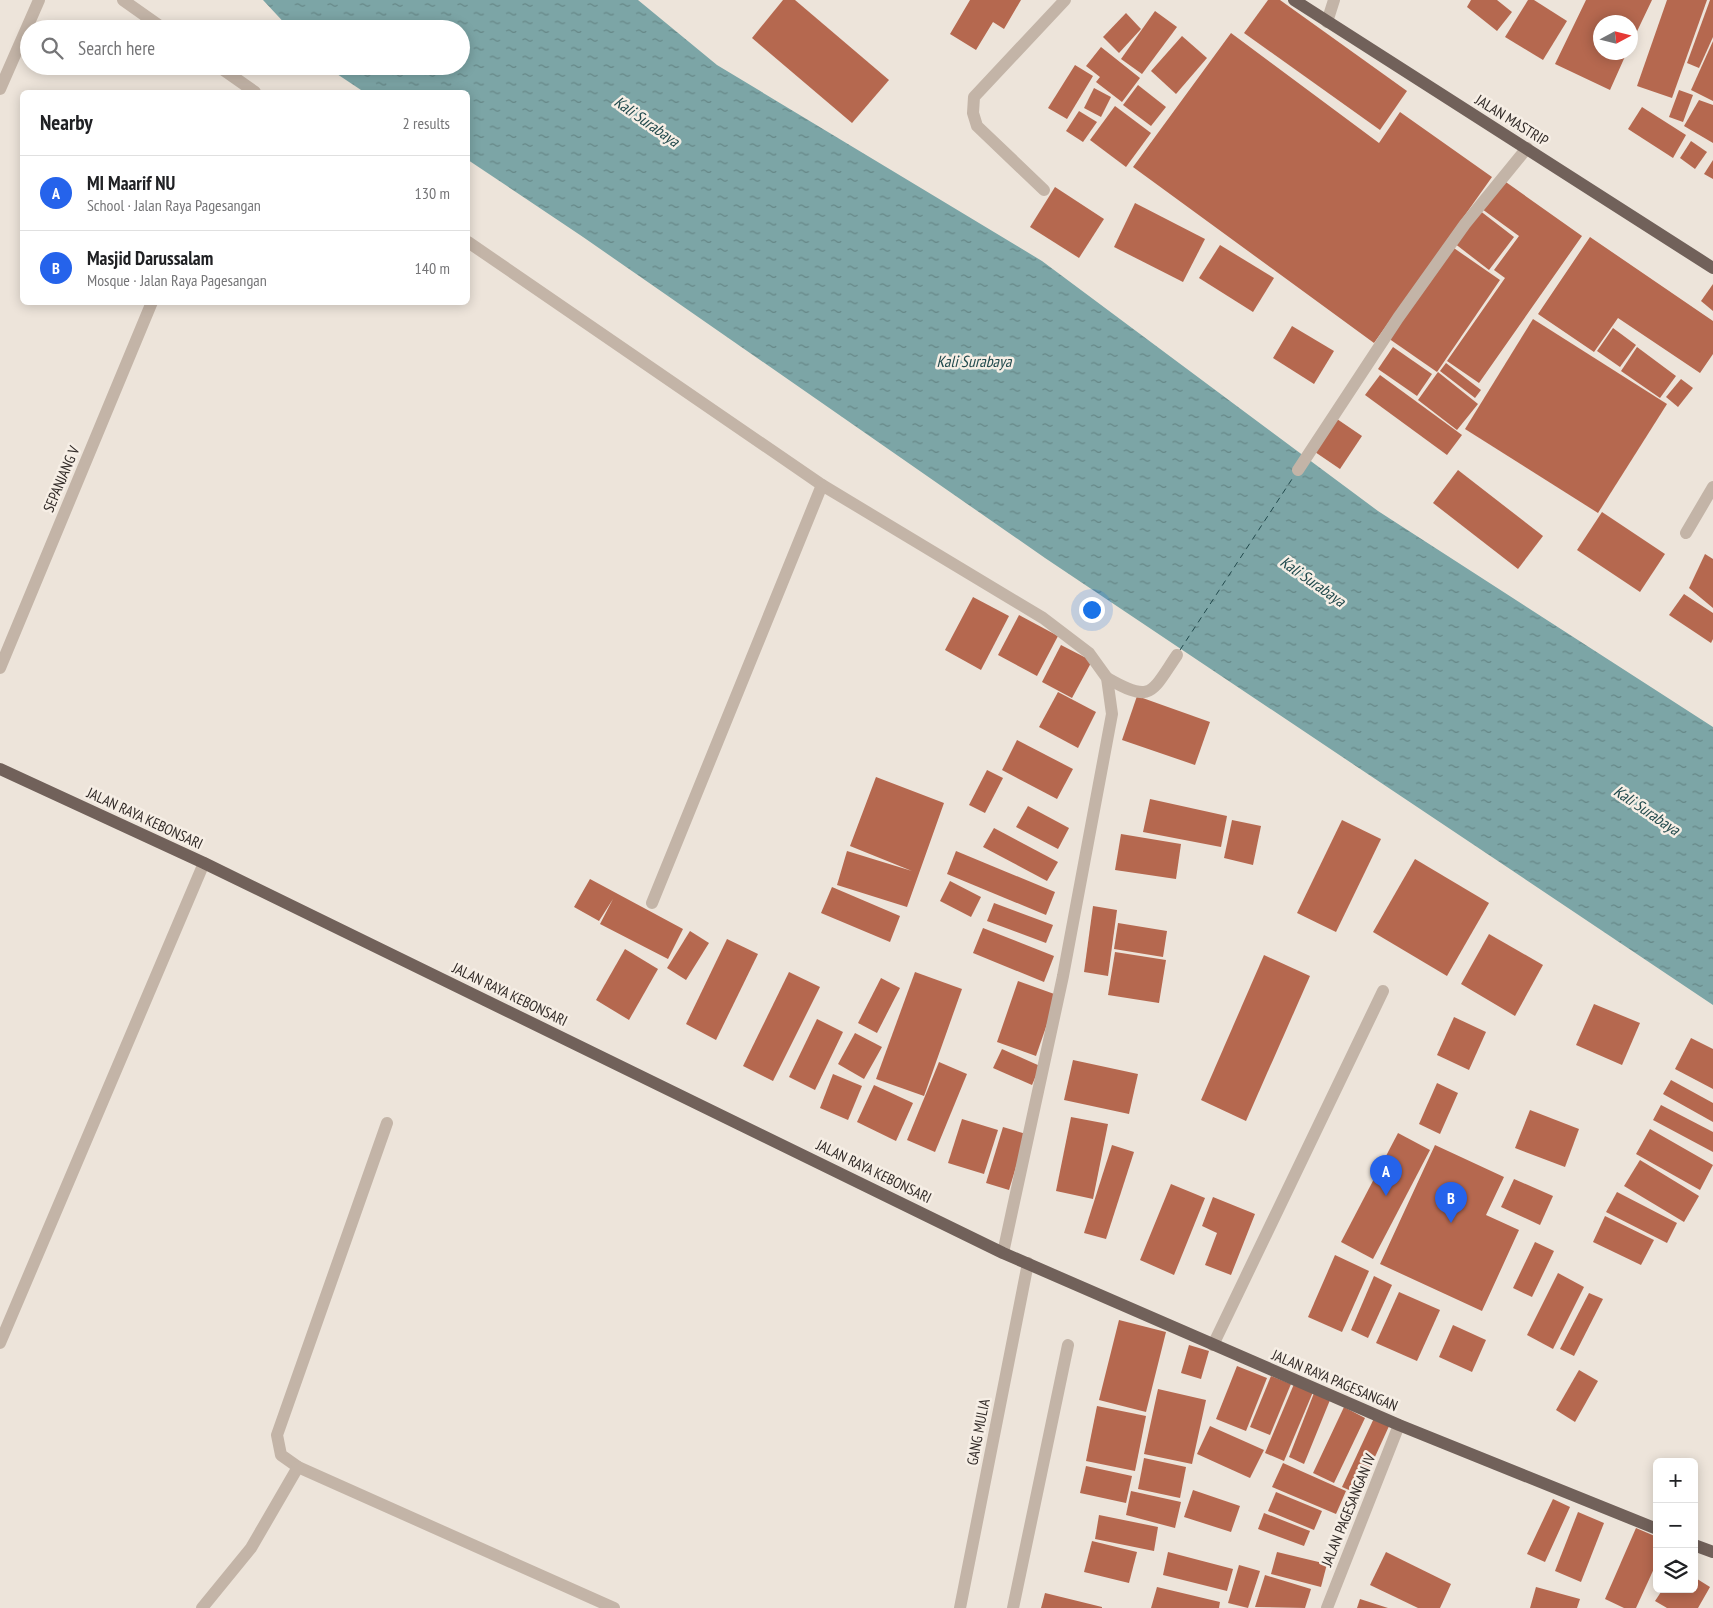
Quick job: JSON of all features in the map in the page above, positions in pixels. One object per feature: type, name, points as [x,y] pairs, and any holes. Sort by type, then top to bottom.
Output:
[{"type":"main road","name":"JALAN MASTRIP","points":[[1294,0],[1713,268]]},
{"type":"main road","name":"JALAN RAYA KEBONSARI","points":[[0,769],[204,863],[1003,1252]]},
{"type":"main road","name":"JALAN RAYA PAGESANGAN","points":[[1003,1252],[1399,1425],[1653,1528]]},
{"type":"main road","points":[[1698,1546],[1713,1552]]},
{"type":"street","points":[[30,20],[39,0]]},
{"type":"street","points":[[123,0],[151,20]]},
{"type":"street","points":[[1044,190],[977,126],[973,113],[974,97],[1065,0]]},
{"type":"street","points":[[1327,22],[1334,0]]},
{"type":"street","points":[[0,88],[20,43]]},
{"type":"street","points":[[228,75],[242,88]]},
{"type":"street","points":[[1298,470],[1398,318],[1464,224],[1526,148]]},
{"type":"street","points":[[470,243],[822,485],[1043,618],[1089,654],[1107,678],[1129,691],[1143,694],[1153,690],[1177,655]]},
{"type":"street","name":"SEPANJANG V","points":[[0,668],[151,305]]},
{"type":"street","points":[[652,904],[822,485]]},
{"type":"street","points":[[1686,532],[1713,487]]},
{"type":"street","points":[[1003,1252],[1063,976],[1112,714],[1107,678]]},
{"type":"street","points":[[0,1342],[204,863]]},
{"type":"street","points":[[1213,1345],[1383,991]]},
{"type":"street","points":[[387,1123],[277,1435],[282,1455],[298,1467],[614,1608]]},
{"type":"street","name":"GANG MULIA","points":[[960,1608],[1028,1263]]},
{"type":"street","points":[[1013,1608],[1068,1345]]},
{"type":"street","name":"JALAN PAGESANGAN IV","points":[[1327,1608],[1399,1425]]},
{"type":"street","points":[[202,1608],[251,1548],[298,1467]]},
{"type":"water","name":"Kali Surabaya","points":[[263,0],[638,0],[717,65],[1042,261],[1378,511],[1713,727],[1713,1005],[1045,558],[583,237],[470,161],[470,90],[361,90],[338,75],[470,75],[470,20],[282,20]]},
{"type":"building","points":[[783,0],[795,0],[889,80],[852,123],[752,38]]},
{"type":"building","points":[[970,0],[1021,0],[1004,29],[993,22],[976,50],[950,34]]},
{"type":"building","points":[[1268,0],[1280,0],[1407,91],[1380,130],[1244,33]]},
{"type":"building","points":[[1471,0],[1497,0],[1512,12],[1497,31],[1467,7]]},
{"type":"building","points":[[1528,0],[1534,0],[1567,21],[1543,60],[1505,37]]},
{"type":"building","points":[[1586,0],[1652,0],[1638,29],[1638,15],[1593,15],[1593,60],[1623,60],[1610,90],[1555,64]]},
{"type":"building","points":[[1667,0],[1707,0],[1672,98],[1637,86]]},
{"type":"building","points":[[1710,0],[1713,0],[1713,37],[1699,68],[1687,63]]},
{"type":"building","points":[[1155,11],[1177,27],[1142,74],[1121,59]]},
{"type":"building","points":[[1126,13],[1141,29],[1119,53],[1103,37]]},
{"type":"building","points":[[1231,33],[1379,143],[1400,112],[1492,177],[1374,343],[1133,167]]},
{"type":"building","points":[[1182,36],[1207,58],[1176,94],[1151,71]]},
{"type":"building","points":[[1713,41],[1713,101],[1691,90]]},
{"type":"building","points":[[1101,47],[1140,78],[1122,102],[1096,82],[1100,77],[1086,66]]},
{"type":"building","points":[[1075,65],[1093,76],[1067,119],[1048,108]]},
{"type":"building","points":[[1138,85],[1166,107],[1151,126],[1123,105]]},
{"type":"building","points":[[1094,88],[1111,97],[1101,117],[1084,108]]},
{"type":"building","points":[[1679,90],[1693,95],[1683,122],[1669,117]]},
{"type":"building","points":[[1699,100],[1713,105],[1713,143],[1684,126]]},
{"type":"building","points":[[1115,106],[1151,133],[1126,167],[1090,140]]},
{"type":"building","points":[[1642,107],[1686,135],[1673,158],[1628,129]]},
{"type":"building","points":[[1079,111],[1097,122],[1083,142],[1066,131]]},
{"type":"building","points":[[1691,141],[1707,152],[1695,169],[1680,158]]},
{"type":"building","points":[[1713,160],[1713,179],[1704,174]]},
{"type":"building","points":[[1503,180],[1582,236],[1479,383],[1447,361],[1505,278],[1494,270],[1519,236],[1482,209]]},
{"type":"building","points":[[1055,187],[1104,219],[1079,258],[1030,227]]},
{"type":"building","points":[[1135,203],[1205,239],[1183,282],[1114,247]]},
{"type":"building","points":[[1479,210],[1514,237],[1489,270],[1454,243]]},
{"type":"building","points":[[1590,237],[1713,321],[1713,354],[1700,373],[1618,318],[1594,352],[1538,314]]},
{"type":"building","points":[[1220,245],[1274,278],[1253,312],[1199,278]]},
{"type":"building","points":[[1451,246],[1500,280],[1437,372],[1388,338]]},
{"type":"building","points":[[1713,284],[1713,311],[1701,301]]},
{"type":"building","points":[[1533,319],[1667,404],[1598,513],[1465,429]]},
{"type":"building","points":[[1292,326],[1334,351],[1314,384],[1273,358]]},
{"type":"building","points":[[1613,328],[1636,345],[1620,367],[1597,351]]},
{"type":"building","points":[[1393,347],[1432,374],[1417,396],[1378,369]]},
{"type":"building","points":[[1637,347],[1676,376],[1660,398],[1621,371]]},
{"type":"building","points":[[1446,363],[1481,390],[1475,398],[1440,371]]},
{"type":"building","points":[[1438,372],[1478,404],[1457,430],[1418,400]]},
{"type":"building","points":[[1380,375],[1462,435],[1447,455],[1365,395]]},
{"type":"building","points":[[1681,379],[1693,388],[1678,407],[1666,397]]},
{"type":"building","points":[[1337,419],[1362,436],[1340,469],[1315,452]]},
{"type":"building","points":[[1458,470],[1543,536],[1518,569],[1433,503]]},
{"type":"building","points":[[1602,512],[1665,554],[1640,592],[1577,550]]},
{"type":"building","points":[[1705,554],[1713,559],[1713,608],[1689,588]]},
{"type":"building","points":[[1684,594],[1713,613],[1713,639],[1711,643],[1669,615]]},
{"type":"building","points":[[973,597],[1009,616],[981,670],[945,650]]},
{"type":"building","points":[[1019,615],[1058,636],[1037,676],[998,655]]},
{"type":"building","points":[[1061,645],[1092,661],[1072,698],[1042,682]]},
{"type":"building","points":[[1058,692],[1096,712],[1078,748],[1039,727]]},
{"type":"building","points":[[1137,696],[1210,722],[1195,765],[1122,740]]},
{"type":"building","points":[[1017,740],[1073,769],[1057,799],[1002,770]]},
{"type":"building","points":[[987,770],[1003,778],[985,813],[969,805]]},
{"type":"building","points":[[876,777],[944,803],[907,907],[837,885],[847,851],[912,871],[850,846]]},
{"type":"building","points":[[1150,799],[1227,816],[1221,847],[1143,832]]},
{"type":"building","points":[[1028,806],[1069,828],[1058,849],[1016,827]]},
{"type":"building","points":[[1232,820],[1261,826],[1253,865],[1224,858]]},
{"type":"building","points":[[1342,820],[1381,839],[1336,932],[1297,913]]},
{"type":"building","points":[[994,828],[1058,862],[1047,881],[983,847]]},
{"type":"building","points":[[1121,834],[1181,844],[1176,879],[1115,870]]},
{"type":"building","points":[[956,851],[1055,892],[1046,915],[947,874]]},
{"type":"building","points":[[1415,859],[1489,903],[1447,976],[1373,932]]},
{"type":"building","points":[[590,879],[683,929],[668,959],[600,924],[613,899],[599,921],[574,907]]},
{"type":"building","points":[[950,881],[981,897],[971,917],[940,901]]},
{"type":"building","points":[[832,887],[900,916],[890,942],[821,913]]},
{"type":"building","points":[[994,903],[1053,925],[1046,943],[987,921]]},
{"type":"building","points":[[1093,906],[1117,910],[1108,976],[1084,972]]},
{"type":"building","points":[[1118,923],[1167,931],[1163,957],[1114,949]]},
{"type":"building","points":[[983,928],[1054,956],[1044,982],[973,953]]},
{"type":"building","points":[[690,931],[709,943],[686,980],[667,968]]},
{"type":"building","points":[[1489,934],[1543,965],[1515,1016],[1461,984]]},
{"type":"building","points":[[727,939],[758,954],[716,1040],[686,1024]]},
{"type":"building","points":[[625,949],[658,969],[629,1020],[596,1000]]},
{"type":"building","points":[[1115,952],[1166,960],[1159,1003],[1108,995]]},
{"type":"building","points":[[1264,955],[1310,976],[1246,1121],[1201,1100]]},
{"type":"building","points":[[789,972],[820,987],[773,1081],[743,1066]]},
{"type":"building","points":[[915,972],[962,989],[924,1096],[876,1079]]},
{"type":"building","points":[[881,978],[900,988],[877,1033],[858,1023]]},
{"type":"building","points":[[1018,981],[1057,995],[1036,1056],[997,1042]]},
{"type":"building","points":[[1594,1004],[1640,1023],[1622,1065],[1576,1045]]},
{"type":"building","points":[[1454,1017],[1486,1032],[1469,1070],[1437,1055]]},
{"type":"building","points":[[817,1019],[843,1032],[815,1090],[789,1077]]},
{"type":"building","points":[[855,1033],[882,1047],[864,1079],[838,1064]]},
{"type":"building","points":[[1691,1038],[1713,1049],[1713,1089],[1675,1069]]},
{"type":"building","points":[[1002,1049],[1040,1066],[1032,1085],[993,1068]]},
{"type":"building","points":[[1073,1060],[1138,1074],[1129,1114],[1064,1100]]},
{"type":"building","points":[[939,1062],[967,1074],[935,1152],[907,1140]]},
{"type":"building","points":[[833,1074],[862,1086],[848,1120],[820,1108]]},
{"type":"building","points":[[1671,1080],[1713,1103],[1713,1122],[1663,1094]]},
{"type":"building","points":[[1437,1083],[1458,1093],[1440,1134],[1419,1124]]},
{"type":"building","points":[[874,1085],[913,1103],[896,1141],[857,1122]]},
{"type":"building","points":[[1661,1105],[1713,1132],[1713,1152],[1653,1120]]},
{"type":"building","points":[[1530,1110],[1579,1129],[1565,1167],[1515,1148]]},
{"type":"building","points":[[1071,1117],[1108,1124],[1093,1199],[1056,1191]]},
{"type":"building","points":[[962,1119],[998,1130],[984,1174],[948,1163]]},
{"type":"building","points":[[1003,1127],[1026,1134],[1009,1190],[986,1183]]},
{"type":"building","points":[[1650,1129],[1713,1165],[1700,1190],[1636,1154]]},
{"type":"building","points":[[1398,1133],[1430,1150],[1373,1259],[1341,1242]]},
{"type":"building","points":[[1112,1145],[1134,1152],[1106,1239],[1084,1233]]},
{"type":"building","points":[[1435,1145],[1504,1177],[1486,1215],[1519,1230],[1482,1311],[1380,1264]]},
{"type":"building","points":[[1640,1160],[1699,1196],[1684,1222],[1624,1186]]},
{"type":"building","points":[[1514,1179],[1553,1196],[1540,1225],[1501,1207]]},
{"type":"building","points":[[1171,1184],[1205,1198],[1174,1275],[1140,1260]]},
{"type":"building","points":[[1617,1192],[1677,1223],[1667,1243],[1606,1212]]},
{"type":"building","points":[[1213,1197],[1255,1214],[1231,1275],[1205,1265],[1217,1233],[1202,1226]]},
{"type":"building","points":[[1605,1216],[1654,1240],[1641,1265],[1593,1242]]},
{"type":"building","points":[[1535,1242],[1554,1251],[1532,1297],[1513,1288]]},
{"type":"building","points":[[1335,1255],[1369,1271],[1342,1332],[1308,1317]]},
{"type":"building","points":[[1558,1273],[1584,1287],[1553,1349],[1527,1335]]},
{"type":"building","points":[[1374,1276],[1392,1285],[1368,1338],[1351,1330]]},
{"type":"building","points":[[1399,1292],[1440,1310],[1417,1361],[1376,1343]]},
{"type":"building","points":[[1589,1293],[1603,1299],[1574,1356],[1560,1349]]},
{"type":"building","points":[[1119,1320],[1166,1332],[1146,1412],[1099,1400]]},
{"type":"building","points":[[1453,1325],[1486,1340],[1472,1372],[1439,1357]]},
{"type":"building","points":[[1189,1345],[1209,1351],[1201,1379],[1181,1373]]},
{"type":"building","points":[[1237,1366],[1267,1378],[1246,1431],[1216,1419]]},
{"type":"building","points":[[1579,1370],[1598,1381],[1575,1422],[1556,1410]]},
{"type":"building","points":[[1271,1376],[1291,1384],[1270,1435],[1250,1427]]},
{"type":"building","points":[[1294,1384],[1313,1392],[1284,1461],[1265,1453]]},
{"type":"building","points":[[1158,1389],[1206,1400],[1192,1464],[1144,1454]]},
{"type":"building","points":[[1314,1393],[1330,1400],[1304,1464],[1289,1457]]},
{"type":"building","points":[[1097,1406],[1146,1416],[1135,1471],[1086,1461]]},
{"type":"building","points":[[1344,1407],[1365,1418],[1334,1483],[1313,1473]]},
{"type":"building","points":[[1375,1416],[1390,1424],[1358,1494],[1342,1487]]},
{"type":"building","points":[[1210,1426],[1264,1450],[1250,1478],[1197,1454]]},
{"type":"building","points":[[1144,1458],[1186,1467],[1180,1498],[1138,1489]]},
{"type":"building","points":[[1283,1463],[1346,1491],[1336,1514],[1272,1487]]},
{"type":"building","points":[[1086,1466],[1132,1476],[1126,1503],[1080,1493]]},
{"type":"building","points":[[1193,1490],[1240,1506],[1231,1532],[1184,1517]]},
{"type":"building","points":[[1131,1491],[1181,1502],[1175,1528],[1126,1515]]},
{"type":"building","points":[[1276,1492],[1322,1511],[1314,1530],[1268,1511]]},
{"type":"building","points":[[1553,1499],[1570,1507],[1545,1562],[1527,1554]]},
{"type":"building","points":[[1578,1512],[1604,1523],[1581,1582],[1555,1571]]},
{"type":"building","points":[[1264,1513],[1310,1531],[1304,1546],[1258,1529]]},
{"type":"building","points":[[1099,1515],[1158,1527],[1154,1551],[1095,1539]]},
{"type":"building","points":[[1636,1528],[1653,1535],[1653,1571],[1636,1608],[1624,1608],[1605,1599]]},
{"type":"building","points":[[1092,1541],[1137,1552],[1129,1583],[1084,1572]]},
{"type":"building","points":[[1168,1552],[1233,1569],[1227,1591],[1163,1575]]},
{"type":"building","points":[[1277,1552],[1327,1564],[1321,1587],[1271,1574]]},
{"type":"building","points":[[1386,1552],[1451,1584],[1440,1608],[1418,1608],[1370,1585]]},
{"type":"building","points":[[1239,1565],[1260,1571],[1248,1608],[1228,1603]]},
{"type":"building","points":[[1265,1575],[1311,1589],[1305,1608],[1255,1607]]},
{"type":"building","points":[[1698,1580],[1710,1587],[1698,1608],[1667,1608],[1655,1601],[1660,1593],[1698,1593]]},
{"type":"building","points":[[1157,1587],[1220,1602],[1219,1608],[1151,1608]]},
{"type":"building","points":[[1536,1587],[1580,1599],[1577,1608],[1530,1608]]},
{"type":"building","points":[[1045,1593],[1102,1607],[1102,1608],[1041,1608]]},
{"type":"building","points":[[1360,1599],[1388,1608],[1357,1608]]},
{"type":"ferry route","points":[[1180,650],[1294,476]]},
{"type":"place","name":"MI Maarif NU","points":[[1386,1196]]},
{"type":"place","name":"Masjid Darussalam","points":[[1451,1223]]}]
